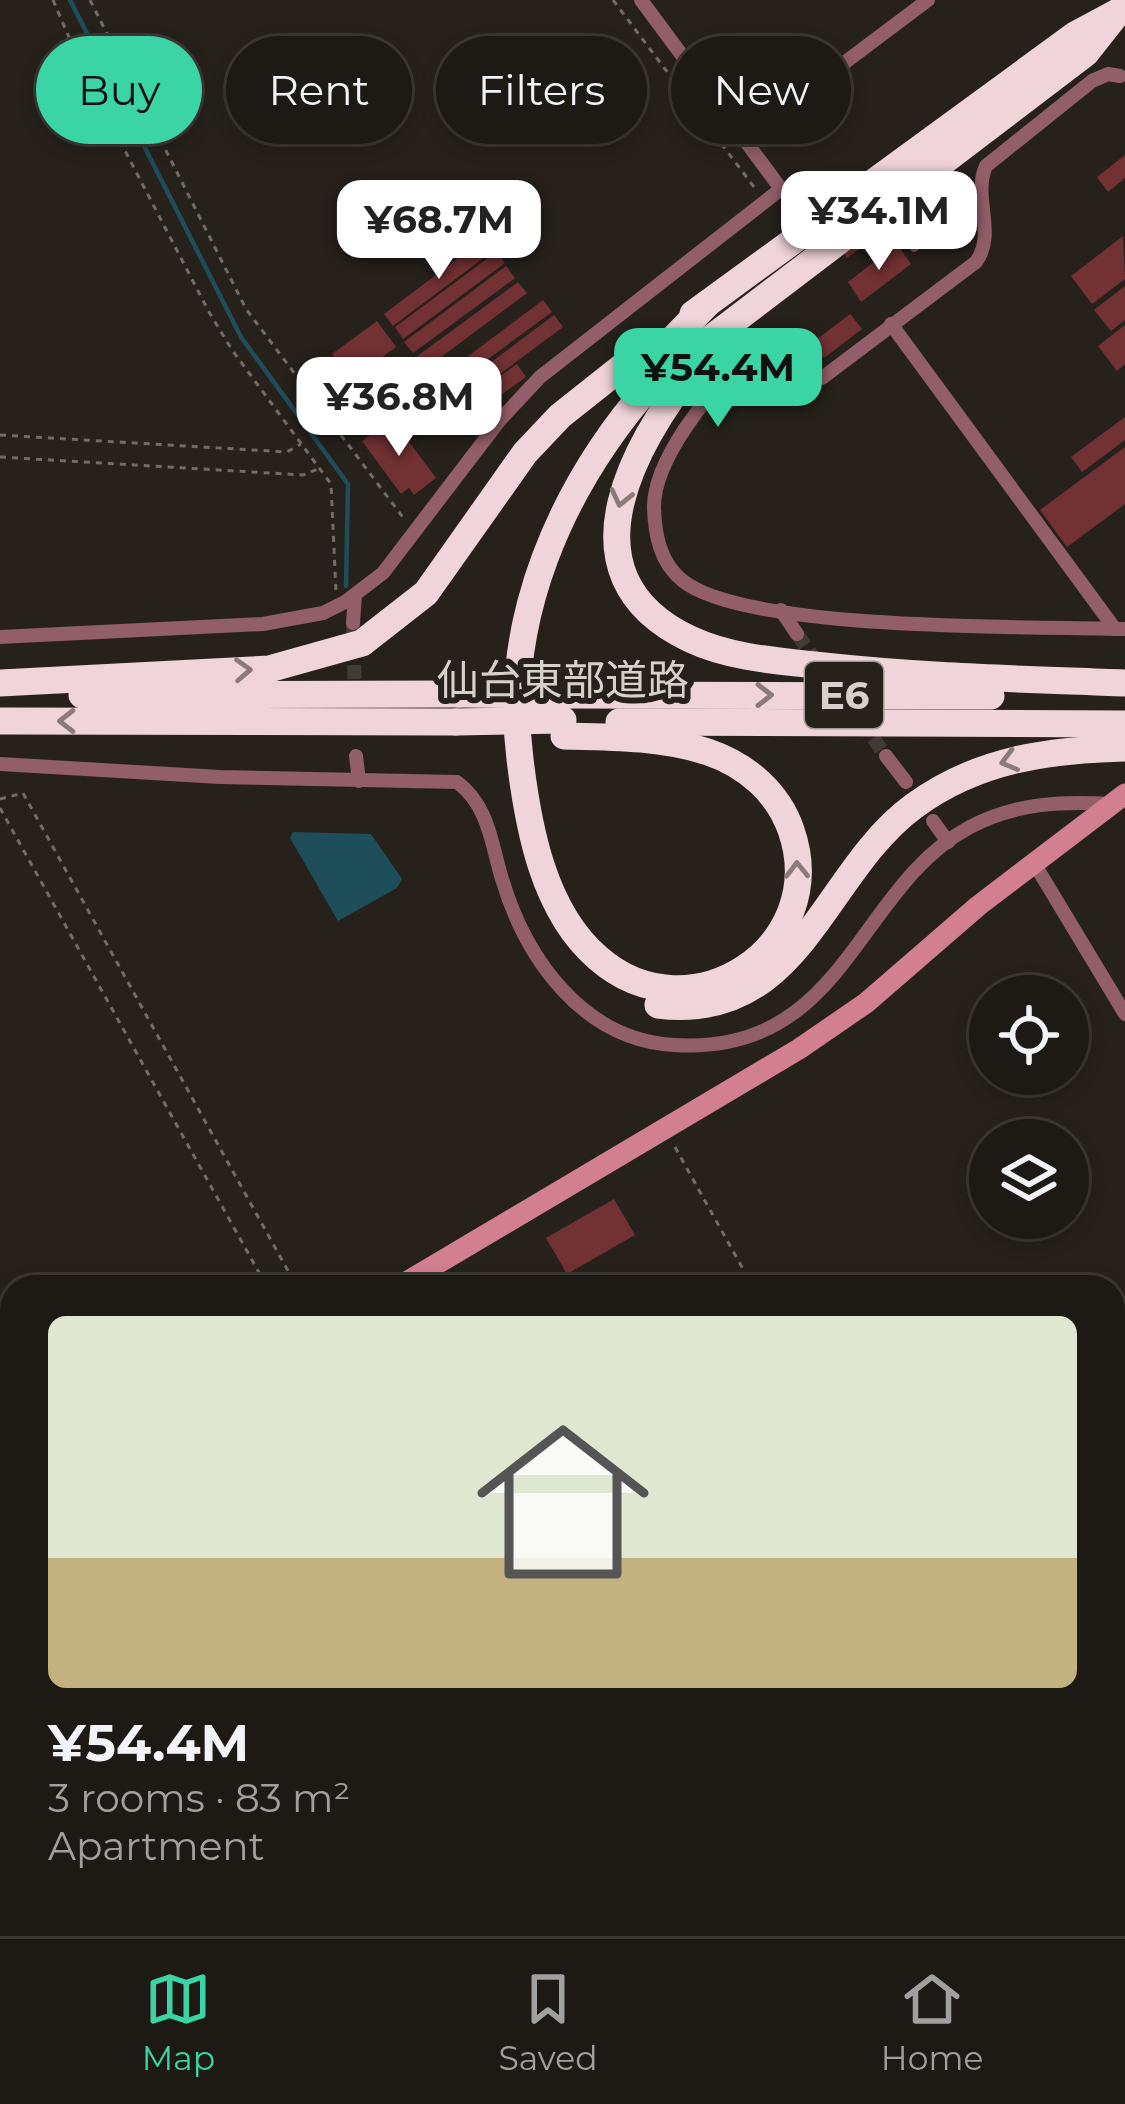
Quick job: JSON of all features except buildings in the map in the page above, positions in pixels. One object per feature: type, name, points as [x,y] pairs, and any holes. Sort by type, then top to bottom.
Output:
[{"type":"highway","points":[[458,717],[564,717],[730,761],[765,788],[790,826],[799,871],[792,913],[759,960],[724,982],[682,990],[637,982],[596,957],[566,918],[543,866],[525,803],[519,749],[522,644],[538,575],[564,510],[617,421],[667,370],[1100,42],[1119,8]]},
{"type":"highway","points":[[0,683],[269,669],[362,643],[426,593],[525,453],[560,416],[1075,35],[1119,8]]},
{"type":"highway","points":[[707,304],[639,375],[569,464],[525,561],[506,638],[502,748],[513,825],[536,896],[574,959],[609,988],[650,1004],[693,1008],[736,997],[789,958],[873,847],[910,808],[994,764],[1035,754],[1125,748]]},
{"type":"highway","points":[[725,328],[647,431],[618,505],[618,553],[625,574],[651,613],[692,640],[756,658],[870,671],[1125,683]]},
{"type":"highway","name":"仙台東部道路","points":[[0,695],[458,717]]},
{"type":"highway","name":"仙台東部道路","points":[[564,717],[1125,697]]},
{"type":"highway","name":"仙台東部道路","points":[[0,721],[564,717],[1125,724]]},
{"type":"street","points":[[640,0],[671,42]]},
{"type":"street","points":[[851,58],[928,0]]},
{"type":"street","points":[[1120,76],[1108,74],[1092,81],[996,155],[980,179],[985,250],[976,262],[822,378],[758,361],[742,363],[669,453],[654,495],[658,547],[670,568],[685,583],[714,597],[781,610],[994,628],[1120,629]]},
{"type":"street","points":[[0,637],[263,624],[336,606],[355,595],[383,573],[499,421],[540,377],[781,189],[747,144]]},
{"type":"street","points":[[891,324],[1120,629]]},
{"type":"street","points":[[353,623],[355,595]]},
{"type":"street","points":[[781,610],[797,634]]},
{"type":"street","points":[[0,750],[0,764],[457,782],[470,792],[487,822],[515,914],[559,987],[576,1005],[620,1031],[674,1046],[735,1039],[769,1028],[818,994],[899,890],[969,827],[1035,805],[1118,799]]},
{"type":"street","points":[[356,756],[359,781]]},
{"type":"street","points":[[886,756],[906,782]]},
{"type":"street","points":[[418,1275],[666,1130],[866,1003],[1118,799]]},
{"type":"street","points":[[933,821],[948,842]]},
{"type":"street","points":[[1034,863],[1125,1014]]},
{"type":"lane","points":[[914,248],[948,222],[948,193],[933,170]]},
{"type":"path","points":[[53,0],[82,70],[209,312],[331,484],[336,606]]},
{"type":"path","points":[[90,0],[246,309],[416,533]]},
{"type":"path","points":[[614,0],[765,202]]},
{"type":"path","points":[[0,435],[287,452],[301,444]]},
{"type":"path","points":[[0,457],[303,475],[320,469]]},
{"type":"path","points":[[0,799],[23,794],[291,1275]]},
{"type":"path","points":[[0,808],[260,1275]]},
{"type":"path","points":[[666,1130],[746,1275]]},
{"type":"water","points":[[293,832],[371,834],[402,879],[397,888],[338,921],[290,838]]},
{"type":"waterway","points":[[70,0],[241,337],[348,484],[346,586]]},
{"type":"tunnel","points":[[353,623],[355,697]]},
{"type":"tunnel","points":[[797,634],[819,665]]},
{"type":"tunnel","points":[[861,721],[886,756]]}]
